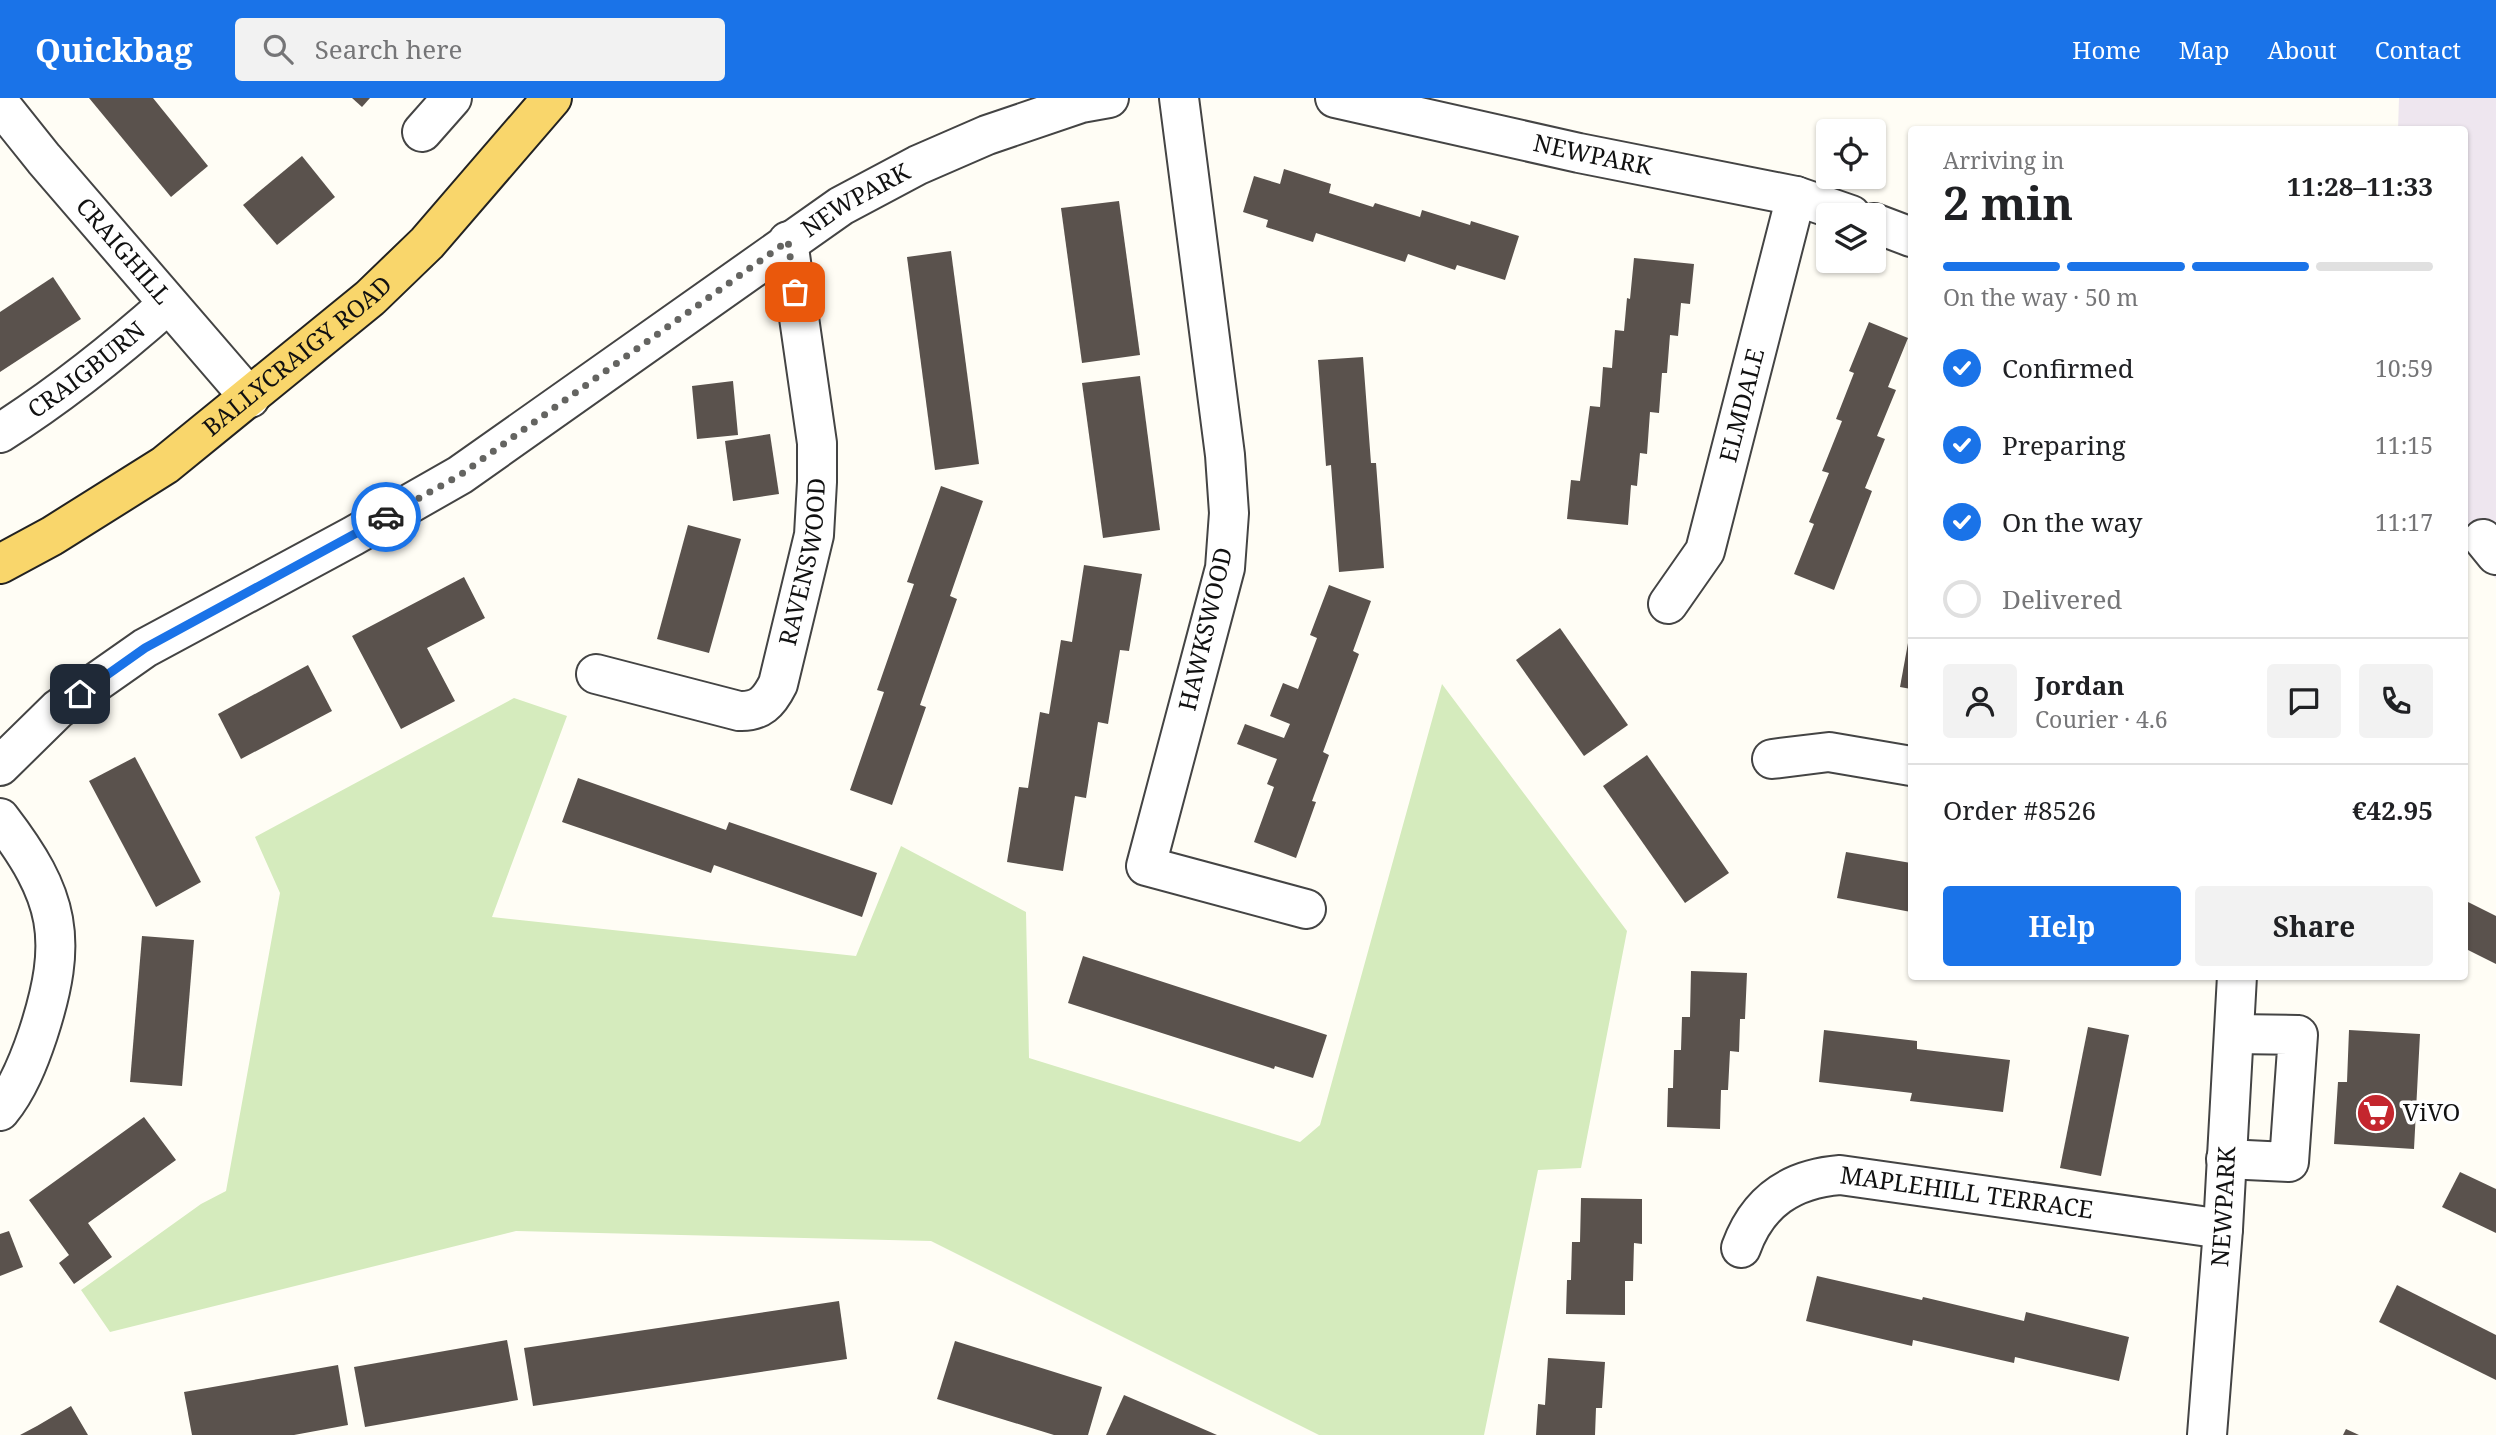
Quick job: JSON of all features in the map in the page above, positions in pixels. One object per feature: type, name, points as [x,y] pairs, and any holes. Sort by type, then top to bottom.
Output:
[{"type":"main road","name":"BALLYCRAIGY ROAD","points":[[0,564],[52,536],[165,465],[370,298],[427,243],[552,98]]},
{"type":"street","points":[[422,132],[452,98]]},
{"type":"street","name":"NEWPARK","points":[[0,766],[58,709],[145,648],[460,475],[841,205],[918,165],[988,135],[1081,103],[1109,98]]},
{"type":"street","name":"HAWKSWOOD","points":[[1179,98],[1225,456],[1228,513],[1225,568],[1146,866],[1306,909]]},
{"type":"street","name":"NEWPARK","points":[[1335,98],[1579,153],[1796,196],[1816,203]]},
{"type":"street","name":"CRAIGHILL","points":[[0,104],[44,159],[250,398]]},
{"type":"street","name":"ELMDALE","points":[[1668,604],[1705,551],[1796,196]]},
{"type":"street","points":[[1886,228],[1908,236]]},
{"type":"street","name":"RAVENSWOOD","points":[[596,674],[739,711],[758,709],[767,703],[778,684],[814,535],[817,482],[817,443],[788,241]]},
{"type":"street","name":"CRAIGBURN","points":[[0,433],[54,397],[116,350],[168,304]]},
{"type":"street","points":[[1772,759],[1829,752],[1908,765]]},
{"type":"street","points":[[0,818],[39,874],[50,902],[56,943],[53,984],[38,1035],[24,1070],[0,1111]]},
{"type":"street","name":"NEWPARK","points":[[2207,1435],[2223,1229],[2237,980]]},
{"type":"street","points":[[2226,1159],[2289,1162],[2298,1035],[2234,1034]]},
{"type":"street","name":"MAPLEHILL TERRACE","points":[[1741,1248],[1753,1221],[1772,1200],[1810,1179],[1840,1175],[2223,1229]]},
{"type":"shaded area","points":[[2399,98],[2496,98],[2496,579],[2468,547],[2468,126],[2398,126]]},
{"type":"green space","points":[[1442,684],[1627,931],[1581,1168],[1538,1170],[1484,1435],[1319,1435],[931,1241],[516,1231],[110,1332],[81,1290],[201,1204],[226,1191],[280,893],[255,837],[514,698],[567,716],[492,917],[856,956],[901,846],[1026,912],[1029,1058],[1300,1142],[1320,1125]]},
{"type":"building","points":[[89,98],[153,98],[208,166],[171,197]]},
{"type":"building","points":[[352,98],[370,98],[362,107]]},
{"type":"building","points":[[302,156],[335,197],[277,245],[243,205]]},
{"type":"building","points":[[1284,169],[1331,184],[1329,193],[1373,207],[1375,203],[1420,217],[1422,210],[1519,236],[1505,280],[1457,265],[1455,270],[1408,254],[1405,262],[1316,233],[1313,242],[1266,227],[1268,220],[1243,212],[1254,176],[1280,184]]},
{"type":"building","points":[[1119,201],[1140,355],[1082,363],[1061,208]]},
{"type":"building","points":[[951,251],[979,464],[935,470],[907,257]]},
{"type":"building","points":[[1634,258],[1694,264],[1690,304],[1681,303],[1678,336],[1670,335],[1667,373],[1662,373],[1659,413],[1650,412],[1647,454],[1640,453],[1637,486],[1631,485],[1628,525],[1567,519],[1571,480],[1580,481],[1590,406],[1600,407],[1603,367],[1612,368],[1615,330],[1624,331]]},
{"type":"building","points":[[53,277],[81,319],[0,372],[0,312]]},
{"type":"building","points":[[1869,322],[1908,338],[1888,387],[1896,390],[1877,436],[1885,439],[1865,488],[1872,491],[1834,590],[1794,574],[1814,524],[1809,522],[1829,473],[1822,471],[1842,421],[1836,419],[1854,373],[1849,371]]},
{"type":"building","points":[[1363,357],[1371,463],[1376,463],[1384,568],[1339,572],[1331,465],[1326,466],[1318,360]]},
{"type":"building","points":[[1140,376],[1160,530],[1103,538],[1082,383]]},
{"type":"building","points":[[733,381],[738,435],[697,439],[692,386]]},
{"type":"building","points":[[770,434],[779,494],[733,501],[725,441]]},
{"type":"building","points":[[941,486],[983,501],[950,596],[957,599],[920,705],[926,707],[892,805],[850,790],[884,692],[877,690],[914,584],[907,582]]},
{"type":"building","points":[[688,525],[741,539],[709,653],[657,639]]},
{"type":"building","points":[[1084,565],[1142,574],[1129,651],[1120,650],[1108,724],[1098,722],[1086,798],[1075,796],[1063,871],[1007,862],[1019,787],[1028,788],[1040,712],[1049,714],[1061,640],[1072,642]]},
{"type":"building","points":[[464,577],[485,618],[427,648],[455,701],[401,729],[352,636]]},
{"type":"building","points":[[1329,585],[1371,601],[1353,651],[1359,654],[1323,752],[1329,755],[1312,801],[1316,802],[1296,858],[1254,842],[1274,787],[1267,784],[1277,759],[1237,744],[1245,724],[1284,738],[1290,724],[1270,716],[1283,683],[1298,689],[1317,638],[1310,635]]},
{"type":"building","points":[[1560,628],[1628,725],[1584,756],[1516,660]]},
{"type":"building","points":[[1908,643],[1908,688],[1900,687]]},
{"type":"building","points":[[308,665],[332,711],[241,759],[218,714]]},
{"type":"building","points":[[1647,755],[1729,873],[1685,903],[1603,786]]},
{"type":"building","points":[[135,757],[201,882],[156,907],[89,781]]},
{"type":"building","points":[[578,778],[726,830],[729,822],[877,873],[862,917],[714,865],[711,873],[562,822]]},
{"type":"building","points":[[1846,852],[1908,862],[1908,911],[1837,898]]},
{"type":"building","points":[[2468,902],[2496,916],[2496,964],[2468,950]]},
{"type":"building","points":[[142,936],[194,940],[182,1086],[130,1082]]},
{"type":"building","points":[[1083,956],[1327,1035],[1313,1078],[1275,1066],[1274,1069],[1068,1003]]},
{"type":"building","points":[[1691,971],[1747,973],[1745,1019],[1740,1019],[1739,1052],[1730,1051],[1728,1090],[1721,1090],[1720,1129],[1667,1127],[1668,1088],[1673,1088],[1674,1050],[1681,1050],[1682,1017],[1690,1017]]},
{"type":"building","points":[[2088,1027],[2129,1035],[2101,1176],[2060,1168]]},
{"type":"building","points":[[1824,1030],[1917,1041],[1917,1049],[2010,1060],[2003,1112],[1910,1101],[1912,1093],[1819,1082]]},
{"type":"building","name":"ViVO","points":[[2349,1030],[2420,1034],[2414,1149],[2334,1144],[2338,1082],[2347,1082]]},
{"type":"building","points":[[144,1117],[176,1160],[88,1223],[112,1257],[74,1284],[59,1263],[69,1255],[29,1200]]},
{"type":"building","points":[[2460,1172],[2496,1189],[2496,1233],[2442,1207]]},
{"type":"building","points":[[1581,1198],[1642,1199],[1642,1244],[1634,1243],[1633,1281],[1625,1281],[1625,1315],[1566,1314],[1567,1280],[1571,1280],[1572,1242],[1580,1242]]},
{"type":"building","points":[[9,1231],[23,1267],[0,1276],[0,1234]]},
{"type":"building","points":[[1817,1276],[2024,1321],[2026,1312],[2129,1337],[2119,1381],[2015,1357],[2014,1363],[1913,1340],[1912,1346],[1806,1321]]},
{"type":"building","points":[[2397,1285],[2496,1335],[2496,1380],[2379,1322]]},
{"type":"building","points":[[839,1301],[847,1359],[533,1406],[524,1348]]},
{"type":"building","points":[[507,1340],[518,1400],[365,1427],[354,1367]]},
{"type":"building","points":[[955,1341],[1102,1387],[1088,1435],[1054,1435],[937,1399]]},
{"type":"building","points":[[1548,1358],[1605,1362],[1602,1408],[1596,1408],[1595,1435],[1536,1435],[1538,1404],[1545,1405]]},
{"type":"building","points":[[338,1365],[348,1425],[294,1435],[192,1435],[184,1392]]},
{"type":"building","points":[[1124,1395],[1194,1425],[1217,1435],[1106,1435]]},
{"type":"building","points":[[71,1406],[88,1435],[20,1435],[37,1426]]},
{"type":"building","points":[[2346,1429],[2359,1435],[2343,1435]]},
{"type":"way so far","points":[[386,517],[460,475],[788,241],[795,292]]},
{"type":"place","name":"ViVO","points":[[2376,1113]]},
{"type":"route","points":[[80,694],[145,648],[386,517]]}]
